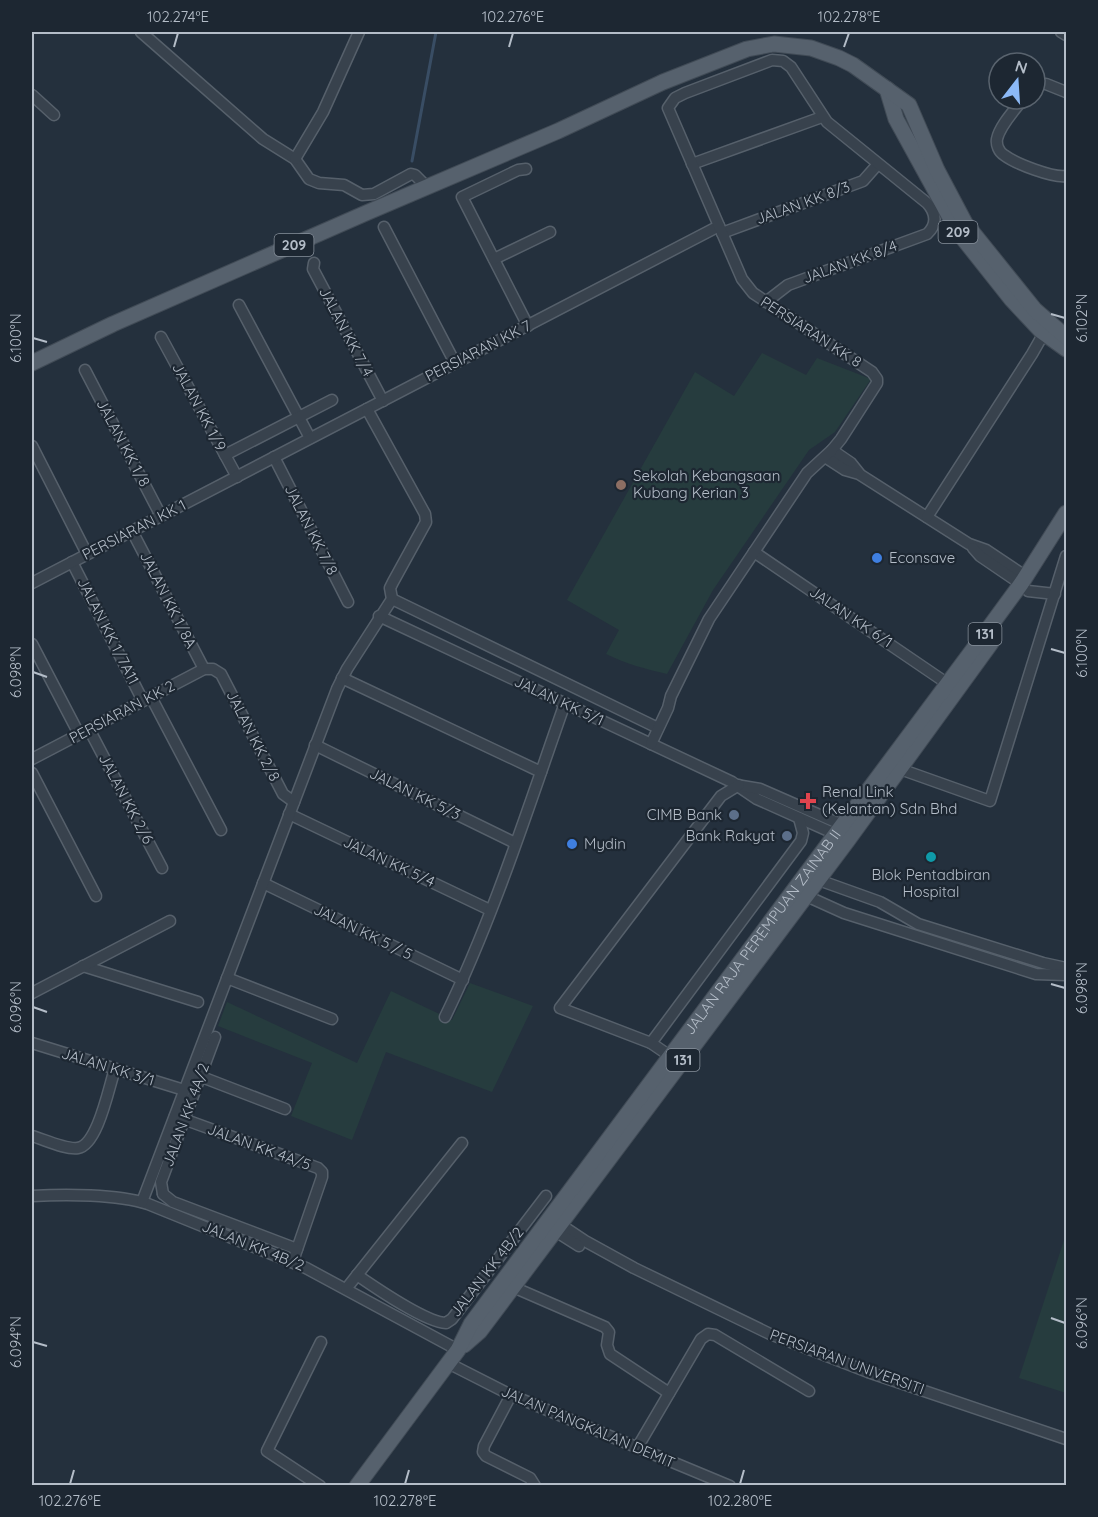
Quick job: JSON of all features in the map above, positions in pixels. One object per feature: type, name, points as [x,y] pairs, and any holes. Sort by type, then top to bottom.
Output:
[{"type":"main road","name":"209","points":[[32,363],[113,324],[558,131],[663,82],[747,49],[774,44],[811,48],[853,65],[909,105],[919,133],[959,213],[973,234],[1046,321],[1054,336]]},
{"type":"main road","name":"209","points":[[887,89],[896,119],[958,232],[1012,300],[1066,349]]},
{"type":"main road","name":"JALAN RAJA PEREMPUAN ZAINAB II","points":[[845,832],[900,769],[957,692],[1066,513]]},
{"type":"main road","name":"JALAN RAJA PEREMPUAN ZAINAB II","points":[[357,1485],[458,1350],[471,1324],[530,1245],[552,1224],[845,832],[948,684],[1066,531]]},
{"type":"main road","name":"JALAN RAJA PEREMPUAN ZAINAB II","points":[[458,1350],[480,1331],[513,1287],[552,1224],[670,1056],[800,893]]},
{"type":"street","points":[[141,32],[263,138],[295,159],[309,179],[319,183],[344,185],[362,195],[374,194],[411,174],[427,187]]},
{"type":"street","points":[[295,159],[323,111],[359,32]]},
{"type":"street","points":[[1061,32],[1066,35]]},
{"type":"street","name":"PERSIARAN KK 8","points":[[822,117],[791,67],[783,61],[772,60],[685,93],[675,98],[668,108],[741,279],[753,293],[872,372],[877,379],[875,387],[829,454]]},
{"type":"street","points":[[1047,84],[1066,92]]},
{"type":"street","points":[[32,95],[54,115]]},
{"type":"street","points":[[1014,111],[1000,131],[996,140],[997,148],[1003,155],[1048,174],[1056,177],[1066,176]]},
{"type":"street","points":[[692,164],[822,117],[878,164]]},
{"type":"street","name":"JALAN KK 8/4","points":[[766,302],[788,285],[927,234],[934,224],[934,213],[927,203],[878,164]]},
{"type":"street","name":"JALAN KK 8/3","points":[[720,230],[863,181],[878,164]]},
{"type":"street","points":[[526,169],[518,170],[462,197],[528,326]]},
{"type":"street","points":[[384,227],[455,363]]},
{"type":"street","name":"PERSIARAN KK 7","points":[[237,477],[455,363],[720,230]]},
{"type":"street","points":[[494,259],[550,232]]},
{"type":"street","name":"JALAN KK 7/4","points":[[314,263],[313,269],[382,401]]},
{"type":"street","points":[[238,305],[310,438]]},
{"type":"street","points":[[927,517],[1032,354],[1042,350],[1054,336]]},
{"type":"street","name":"JALAN KK 1/9","points":[[161,337],[237,477]]},
{"type":"street","name":"JALAN KK 1/8","points":[[85,370],[161,516]]},
{"type":"street","points":[[225,455],[332,400]]},
{"type":"street","points":[[145,1203],[180,1117],[184,1090],[196,1074],[227,978],[342,678],[379,616],[392,599],[390,588],[426,522],[425,514],[367,409]]},
{"type":"street","points":[[32,446],[87,554]]},
{"type":"street","points":[[648,742],[701,632],[807,473],[829,454],[845,470],[859,474],[927,517],[969,544],[980,556],[1024,584],[1055,594]]},
{"type":"street","name":"JALAN KK 7/8","points":[[274,458],[348,602]]},
{"type":"street","name":"PERSIARAN KK 1","points":[[32,583],[237,477]]},
{"type":"street","name":"JALAN KK 1/8A","points":[[132,531],[209,669]]},
{"type":"street","name":"JALAN KK 6/1","points":[[754,552],[948,684]]},
{"type":"street","points":[[900,769],[990,801],[1066,556]]},
{"type":"street","name":"JALAN KK 1/7A11","points":[[72,562],[221,830]]},
{"type":"street","points":[[392,599],[655,727]]},
{"type":"street","name":"JALAN KK 5/1","points":[[379,616],[739,785],[757,799],[799,818],[845,832]]},
{"type":"street","name":"JALAN KK 2/6","points":[[32,644],[162,868]]},
{"type":"street","name":"PERSIARAN KK 2","points":[[32,759],[209,669]]},
{"type":"street","name":"JALAN KK 2/8","points":[[209,669],[221,674],[283,794],[294,802]]},
{"type":"street","points":[[342,678],[541,772]]},
{"type":"street","points":[[589,715],[597,699]]},
{"type":"street","points":[[445,1017],[463,980],[490,910],[565,704]]},
{"type":"street","name":"JALAN KK 5/3","points":[[315,745],[515,843]]},
{"type":"street","points":[[32,773],[96,896]]},
{"type":"street","points":[[670,1056],[651,1043],[560,1008],[721,796],[739,785]]},
{"type":"street","name":"JALAN KK 5/1","points":[[739,785],[760,789],[845,832]]},
{"type":"street","name":"JALAN KK 5/4","points":[[289,814],[490,910]]},
{"type":"street","points":[[651,1043],[801,841],[803,832],[799,818]]},
{"type":"street","points":[[811,878],[880,902],[918,924],[1066,968]]},
{"type":"street","name":"JALAN KK 5 / 5","points":[[263,883],[463,980]]},
{"type":"street","points":[[800,893],[844,913],[1036,974],[1066,975]]},
{"type":"street","points":[[32,993],[170,921]]},
{"type":"street","points":[[83,966],[198,1002]]},
{"type":"street","points":[[227,978],[332,1019]]},
{"type":"street","name":"JALAN KK 4A/2","points":[[163,1194],[161,1182],[180,1117],[196,1074],[215,1036]]},
{"type":"street","name":"JALAN KK 3/1","points":[[32,1043],[184,1090]]},
{"type":"street","points":[[32,1136],[69,1147],[78,1148],[85,1145],[95,1132],[115,1069]]},
{"type":"street","points":[[196,1074],[285,1109]]},
{"type":"street","name":"JALAN KK 4A/5","points":[[180,1117],[318,1168],[322,1172],[293,1261]]},
{"type":"street","points":[[346,1289],[462,1143]]},
{"type":"street","points":[[145,1203],[163,1194],[173,1202],[297,1249]]},
{"type":"street","name":"JALAN KK 4B/2","points":[[32,1196],[80,1195],[145,1203],[293,1261],[458,1350]]},
{"type":"street","name":"JALAN KK 4B/2","points":[[357,1275],[395,1300],[438,1322],[446,1323],[452,1319],[546,1196]]},
{"type":"street","name":"PERSIARAN UNIVERSITI","points":[[552,1224],[634,1269],[814,1353],[1066,1439]]},
{"type":"street","points":[[516,1235],[530,1245]]},
{"type":"street","name":"JALAN KK 4B/2","points":[[513,1287],[605,1327],[609,1332],[607,1346],[610,1354],[669,1393]]},
{"type":"street","points":[[637,1448],[701,1339],[711,1334],[808,1391]]},
{"type":"street","points":[[320,1485],[267,1451],[321,1342]]},
{"type":"street","name":"JALAN PANGKALAN DEMIT","points":[[448,1363],[511,1395],[730,1485]]},
{"type":"street","points":[[511,1395],[483,1452],[486,1456],[531,1478],[536,1485]]},
{"type":"green space","points":[[762,353],[806,375],[817,358],[871,379],[835,432],[809,450],[713,590],[667,674],[636,666],[606,654],[619,630],[567,600],[695,372],[734,396]]},
{"type":"green space","points":[[470,983],[533,1006],[492,1092],[386,1052],[352,1140],[291,1116],[312,1063],[218,1026],[227,1002],[357,1063],[391,991],[452,1020]]},
{"type":"green space","points":[[1066,1234],[1066,1393],[1019,1378]]},
{"type":"waterway","points":[[412,161],[436,32]]},
{"type":"place","name":"Sekolah Kebangsaan Kubang Kerian 3","points":[[621,485]]},
{"type":"place","name":"Econsave","points":[[877,558]]},
{"type":"place","name":"Renal Link (Kelantan) Sdn Bhd","points":[[808,801]]},
{"type":"place","name":"CIMB Bank","points":[[734,815]]},
{"type":"place","name":"Bank Rakyat","points":[[787,836]]},
{"type":"place","name":"Mydin","points":[[572,844]]},
{"type":"place","name":"Blok Pentadbiran Hospital","points":[[931,857]]}]
